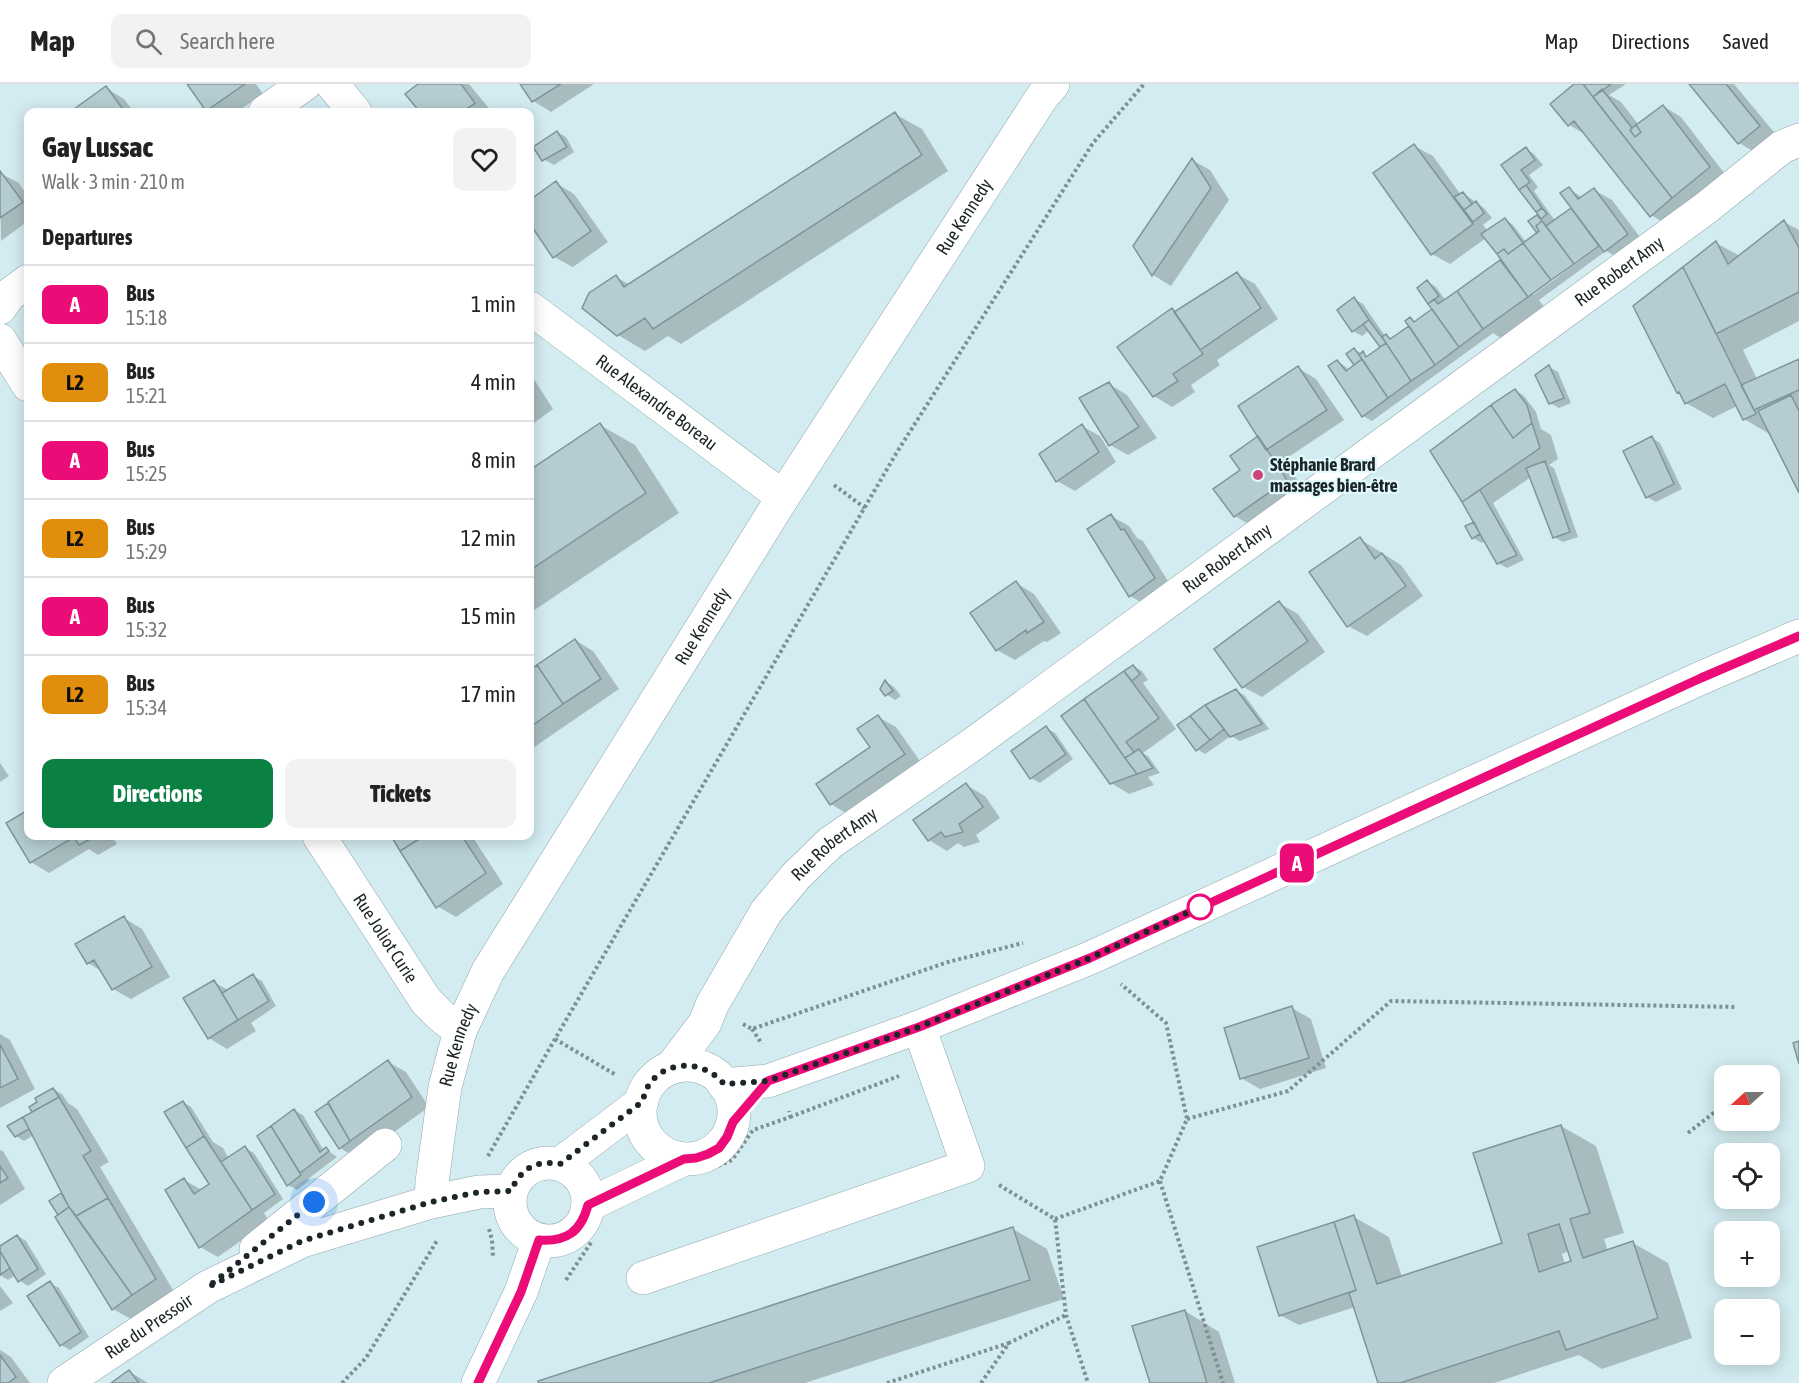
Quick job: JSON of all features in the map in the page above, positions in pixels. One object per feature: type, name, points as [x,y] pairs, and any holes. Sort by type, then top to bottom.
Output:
[{"type":"street","points":[[271,108],[305,84]]},
{"type":"street","points":[[332,84],[352,108]]},
{"type":"street","name":"Rue Kennedy","points":[[431,1202],[445,1087],[460,1031],[488,971],[783,497],[1042,96],[1053,84]]},
{"type":"street","name":"Rue Robert Amy","points":[[671,1068],[709,1014],[766,912],[796,876],[830,843],[973,744],[1706,208],[1782,147],[1799,140]]},
{"type":"street","points":[[0,308],[9,295],[24,284]]},
{"type":"street","name":"Rue Alexandre Boreau","points":[[534,311],[783,497]]},
{"type":"street","points":[[0,340],[24,379]]},
{"type":"street","points":[[717,1078],[768,1081],[919,1027],[1090,958],[1690,683],[1799,636]]},
{"type":"street","name":"Rue Joliot Curie","points":[[322,840],[426,1001],[460,1031]]},
{"type":"street","points":[[709,1014],[717,1078]]},
{"type":"street","points":[[643,1278],[968,1166],[919,1027]]},
{"type":"street","points":[[733,1122],[733,1101],[717,1078],[698,1066],[682,1065],[671,1068],[658,1076],[648,1087],[642,1102],[641,1118],[645,1133],[654,1146],[668,1155],[684,1159],[696,1158],[719,1148],[727,1137],[733,1122],[768,1081]]},
{"type":"street","points":[[560,1164],[642,1102]]},
{"type":"street","points":[[208,1287],[385,1145]]},
{"type":"street","points":[[588,1205],[684,1159]]},
{"type":"street","points":[[548,1162],[560,1164],[572,1170],[581,1180],[587,1192],[588,1205],[585,1218],[566,1237],[553,1241],[539,1240],[528,1235],[518,1226],[509,1203],[492,1181],[516,1179],[536,1164],[548,1162]]},
{"type":"street","name":"Rue du Pressoir","points":[[64,1383],[208,1287],[302,1241],[492,1181]]},
{"type":"street","points":[[478,1383],[521,1292],[539,1240]]},
{"type":"path","points":[[493,1259],[492,1181],[555,1039],[897,452],[1093,143],[1144,84]]},
{"type":"path","points":[[709,1014],[752,1029],[948,962],[1024,943]]},
{"type":"path","points":[[1090,958],[1166,1023],[1187,1119],[1160,1181],[1223,1383]]},
{"type":"path","points":[[1187,1119],[1288,1091],[1390,1000],[1737,1007]]},
{"type":"path","points":[[555,1039],[620,1078]]},
{"type":"path","points":[[790,1117],[907,1073]]},
{"type":"path","points":[[1688,1133],[1714,1113]]},
{"type":"path","points":[[968,1166],[1054,1220]]},
{"type":"path","points":[[1054,1220],[1160,1181]]},
{"type":"path","points":[[1054,1220],[1066,1315],[1088,1383]]},
{"type":"path","points":[[342,1383],[366,1358],[440,1236]]},
{"type":"path","points":[[887,1383],[1009,1343],[1066,1315]]},
{"type":"path","points":[[981,1383],[1009,1343]]},
{"type":"building","points":[[187,84],[245,84],[210,108],[204,108]]},
{"type":"building","points":[[418,84],[461,84],[475,103],[468,108],[417,108],[405,94]]},
{"type":"building","points":[[520,84],[561,84],[532,102]]},
{"type":"building","points":[[1574,84],[1583,84],[1672,198],[1650,217],[1574,121],[1568,126],[1550,104]]},
{"type":"building","points":[[1583,84],[1611,84],[1593,97]]},
{"type":"building","points":[[1689,84],[1726,84],[1760,126],[1738,144]]},
{"type":"building","points":[[106,86],[122,108],[76,108]]},
{"type":"building","points":[[1602,89],[1632,128],[1630,130],[1635,137],[1641,132],[1636,125],[1663,105],[1710,167],[1672,198],[1593,97]]},
{"type":"building","points":[[895,112],[922,155],[653,329],[645,318],[617,336],[582,308],[589,293],[616,275],[624,287]]},
{"type":"building","points":[[1636,125],[1641,132],[1635,137],[1630,130]]},
{"type":"building","points":[[557,131],[567,147],[542,161],[534,146]]},
{"type":"building","points":[[1414,144],[1473,224],[1431,255],[1373,173]]},
{"type":"building","points":[[1526,147],[1535,160],[1521,170],[1530,182],[1519,190],[1501,165]]},
{"type":"building","points":[[1192,158],[1211,188],[1152,276],[1133,246]]},
{"type":"building","points":[[0,171],[23,202],[0,218]]},
{"type":"building","points":[[556,181],[591,231],[553,258],[534,230],[534,197]]},
{"type":"building","points":[[1526,185],[1542,208],[1536,212],[1519,190]]},
{"type":"building","points":[[1569,187],[1578,199],[1594,188],[1628,234],[1604,252],[1560,193]]},
{"type":"building","points":[[1463,192],[1472,204],[1464,210],[1454,197]]},
{"type":"building","points":[[1476,201],[1484,213],[1473,222],[1464,210]]},
{"type":"building","points":[[1542,208],[1547,214],[1541,219],[1536,212]]},
{"type":"building","points":[[1571,208],[1599,246],[1574,264],[1546,226]]},
{"type":"building","points":[[1537,215],[1542,221],[1536,226],[1539,231],[1537,233],[1528,221]]},
{"type":"building","points":[[1505,218],[1523,243],[1508,254],[1504,249],[1497,254],[1481,234]]},
{"type":"building","points":[[1784,220],[1799,248],[1799,292],[1716,334],[1683,267],[1716,241],[1728,264]]},
{"type":"building","points":[[1542,221],[1574,264],[1551,280],[1523,243],[1539,231],[1536,226]]},
{"type":"building","points":[[1523,243],[1551,280],[1528,297],[1497,254],[1504,249],[1508,254]]},
{"type":"building","points":[[1500,260],[1528,297],[1483,329],[1457,291]]},
{"type":"building","points":[[1683,267],[1756,414],[1743,420],[1725,384],[1685,404],[1679,392],[1677,393],[1633,306]]},
{"type":"building","points":[[1237,272],[1261,308],[1200,350],[1174,312]]},
{"type":"building","points":[[1427,280],[1439,296],[1428,304],[1417,288]]},
{"type":"building","points":[[1457,291],[1483,329],[1459,347],[1428,304],[1434,299],[1438,304]]},
{"type":"building","points":[[1354,297],[1369,320],[1352,332],[1337,310]]},
{"type":"building","points":[[1172,308],[1203,354],[1173,374],[1178,381],[1153,397],[1117,347]]},
{"type":"building","points":[[1432,309],[1459,347],[1435,365],[1405,321],[1410,317],[1414,322]]},
{"type":"building","points":[[1369,320],[1386,343],[1380,347],[1363,324]]},
{"type":"building","points":[[1409,326],[1435,365],[1411,381],[1382,337],[1386,334],[1390,339]]},
{"type":"building","points":[[1386,343],[1411,381],[1388,398],[1359,355],[1363,351],[1366,357]]},
{"type":"building","points":[[1354,348],[1362,359],[1354,365],[1346,354]]},
{"type":"building","points":[[1362,359],[1388,398],[1362,417],[1328,366],[1337,360],[1346,371]]},
{"type":"building","points":[[1799,359],[1799,390],[1754,410],[1741,385]]},
{"type":"building","points":[[1549,365],[1564,398],[1549,404],[1535,375]]},
{"type":"building","points":[[1298,366],[1327,410],[1266,450],[1238,406]]},
{"type":"building","points":[[1109,382],[1139,427],[1109,446],[1079,398]]},
{"type":"building","points":[[1515,389],[1527,405],[1532,423],[1513,438],[1491,405]]},
{"type":"building","points":[[1791,395],[1799,411],[1799,493],[1758,411]]},
{"type":"building","points":[[1491,405],[1513,438],[1532,423],[1540,448],[1462,502],[1430,451]]},
{"type":"building","points":[[600,423],[646,493],[534,567],[534,467]]},
{"type":"building","points":[[1082,424],[1099,452],[1056,482],[1039,454]]},
{"type":"building","name":"Stéphanie Brard massages bien-être","points":[[1258,436],[1287,480],[1234,517],[1213,489],[1240,470],[1230,456]]},
{"type":"building","points":[[1652,436],[1674,484],[1646,498],[1623,451]]},
{"type":"building","points":[[1545,461],[1570,532],[1553,538],[1526,468]]},
{"type":"building","points":[[1480,490],[1517,555],[1497,564],[1462,502]]},
{"type":"building","points":[[1111,514],[1121,530],[1124,529],[1155,578],[1129,597],[1087,529]]},
{"type":"building","points":[[1474,522],[1480,534],[1472,539],[1465,526]]},
{"type":"building","points":[[1360,537],[1375,559],[1382,553],[1406,586],[1347,627],[1309,572]]},
{"type":"building","points":[[1016,581],[1044,622],[1027,633],[1026,630],[996,651],[970,613]]},
{"type":"building","points":[[1279,601],[1308,641],[1242,688],[1214,649]]},
{"type":"building","points":[[575,639],[601,679],[563,704],[537,665]]},
{"type":"building","points":[[537,665],[563,704],[534,724],[534,667]]},
{"type":"building","points":[[1133,665],[1140,674],[1132,681],[1124,671]]},
{"type":"building","points":[[1124,671],[1159,718],[1126,742],[1134,752],[1125,758],[1084,699]]},
{"type":"building","points":[[885,680],[893,691],[885,696],[880,689]]},
{"type":"building","points":[[1236,689],[1262,724],[1230,737],[1205,705]]},
{"type":"building","points":[[1084,699],[1137,774],[1110,784],[1061,716]]},
{"type":"building","points":[[1205,705],[1224,729],[1210,740],[1190,716]]},
{"type":"building","points":[[878,715],[905,754],[830,805],[816,784],[870,747],[857,729]]},
{"type":"building","points":[[1190,716],[1210,740],[1196,751],[1177,725]]},
{"type":"building","points":[[1046,726],[1066,754],[1030,779],[1011,751]]},
{"type":"building","points":[[1139,749],[1153,768],[1137,774],[1125,758]]},
{"type":"building","points":[[966,783],[983,807],[959,824],[963,832],[945,837],[941,832],[928,841],[913,820]]},
{"type":"building","points":[[24,812],[24,840],[69,840],[30,863],[6,823]]},
{"type":"building","points":[[76,840],[88,840],[79,845]]},
{"type":"building","points":[[393,840],[418,840],[400,851]]},
{"type":"building","points":[[418,840],[465,840],[486,873],[436,908],[400,851]]},
{"type":"building","points":[[124,916],[152,967],[112,990],[94,960],[87,964],[75,944]]},
{"type":"building","points":[[253,974],[269,1001],[238,1020],[222,993]]},
{"type":"building","points":[[214,980],[238,1020],[208,1039],[183,998]]},
{"type":"building","points":[[1292,1006],[1309,1058],[1240,1079],[1224,1028]]},
{"type":"building","points":[[1799,1041],[1799,1064],[1793,1043]]},
{"type":"building","points":[[0,1044],[18,1079],[0,1088]]},
{"type":"building","points":[[388,1060],[412,1097],[350,1141],[328,1102]]},
{"type":"building","points":[[53,1088],[59,1097],[32,1112],[29,1107],[37,1102],[35,1098]]},
{"type":"building","points":[[59,1097],[91,1151],[83,1156],[108,1198],[76,1216],[69,1207],[23,1117]]},
{"type":"building","points":[[183,1101],[204,1136],[186,1148],[164,1112]]},
{"type":"building","points":[[328,1103],[350,1141],[339,1149],[315,1112]]},
{"type":"building","points":[[294,1109],[320,1152],[326,1147],[329,1151],[300,1173],[271,1126]]},
{"type":"building","points":[[23,1117],[29,1129],[15,1137],[7,1126]]},
{"type":"building","points":[[1561,1125],[1590,1213],[1570,1219],[1583,1258],[1633,1241],[1658,1318],[1566,1350],[1559,1331],[1400,1383],[1378,1383],[1349,1293],[1356,1290],[1334,1222],[1354,1215],[1377,1284],[1502,1243],[1473,1153]],"holes":[[[1559,1224],[1571,1261],[1539,1272],[1528,1234]]]},
{"type":"building","points":[[271,1126],[301,1175],[287,1186],[257,1136]]},
{"type":"building","points":[[204,1136],[252,1210],[199,1248],[165,1190],[184,1178],[194,1194],[209,1184],[186,1148]]},
{"type":"building","points":[[245,1146],[275,1194],[252,1210],[221,1162]]},
{"type":"building","points":[[0,1166],[8,1178],[0,1183]]},
{"type":"building","points":[[61,1193],[69,1207],[58,1215],[49,1201]]},
{"type":"building","points":[[108,1198],[156,1279],[132,1295],[76,1216]]},
{"type":"building","points":[[69,1207],[132,1295],[112,1310],[55,1217]]},
{"type":"building","points":[[1334,1222],[1356,1290],[1279,1316],[1257,1247]]},
{"type":"building","points":[[1013,1227],[1030,1280],[709,1383],[538,1383],[538,1381]]},
{"type":"building","points":[[17,1235],[38,1269],[18,1282],[0,1251],[0,1246]]},
{"type":"building","points":[[0,1251],[10,1268],[0,1275]]},
{"type":"building","points":[[50,1281],[81,1332],[60,1346],[27,1296]]},
{"type":"building","points":[[1185,1310],[1207,1383],[1150,1383],[1132,1326]]},
{"type":"building","points":[[0,1355],[16,1377],[8,1383],[0,1383]]},
{"type":"building","points":[[129,1370],[139,1383],[111,1383]]},
{"type":"bus line","name":"A","points":[[478,1383],[521,1292],[539,1240],[553,1241],[566,1237],[585,1218],[588,1205],[684,1159],[696,1158],[719,1148],[727,1137],[733,1122],[768,1081],[919,1027],[1090,958],[1701,678],[1799,636]]},
{"type":"place","name":"Stéphanie Brard massages bien-être","points":[[1258,475]]},
{"type":"route","points":[[314,1202],[208,1287],[302,1241],[431,1202],[479,1192],[511,1191],[516,1179],[525,1170],[536,1164],[548,1162],[560,1164],[642,1102],[648,1087],[658,1076],[671,1068],[682,1065],[698,1066],[709,1071],[724,1084],[768,1081],[919,1027],[1090,958],[1200,907]]}]
